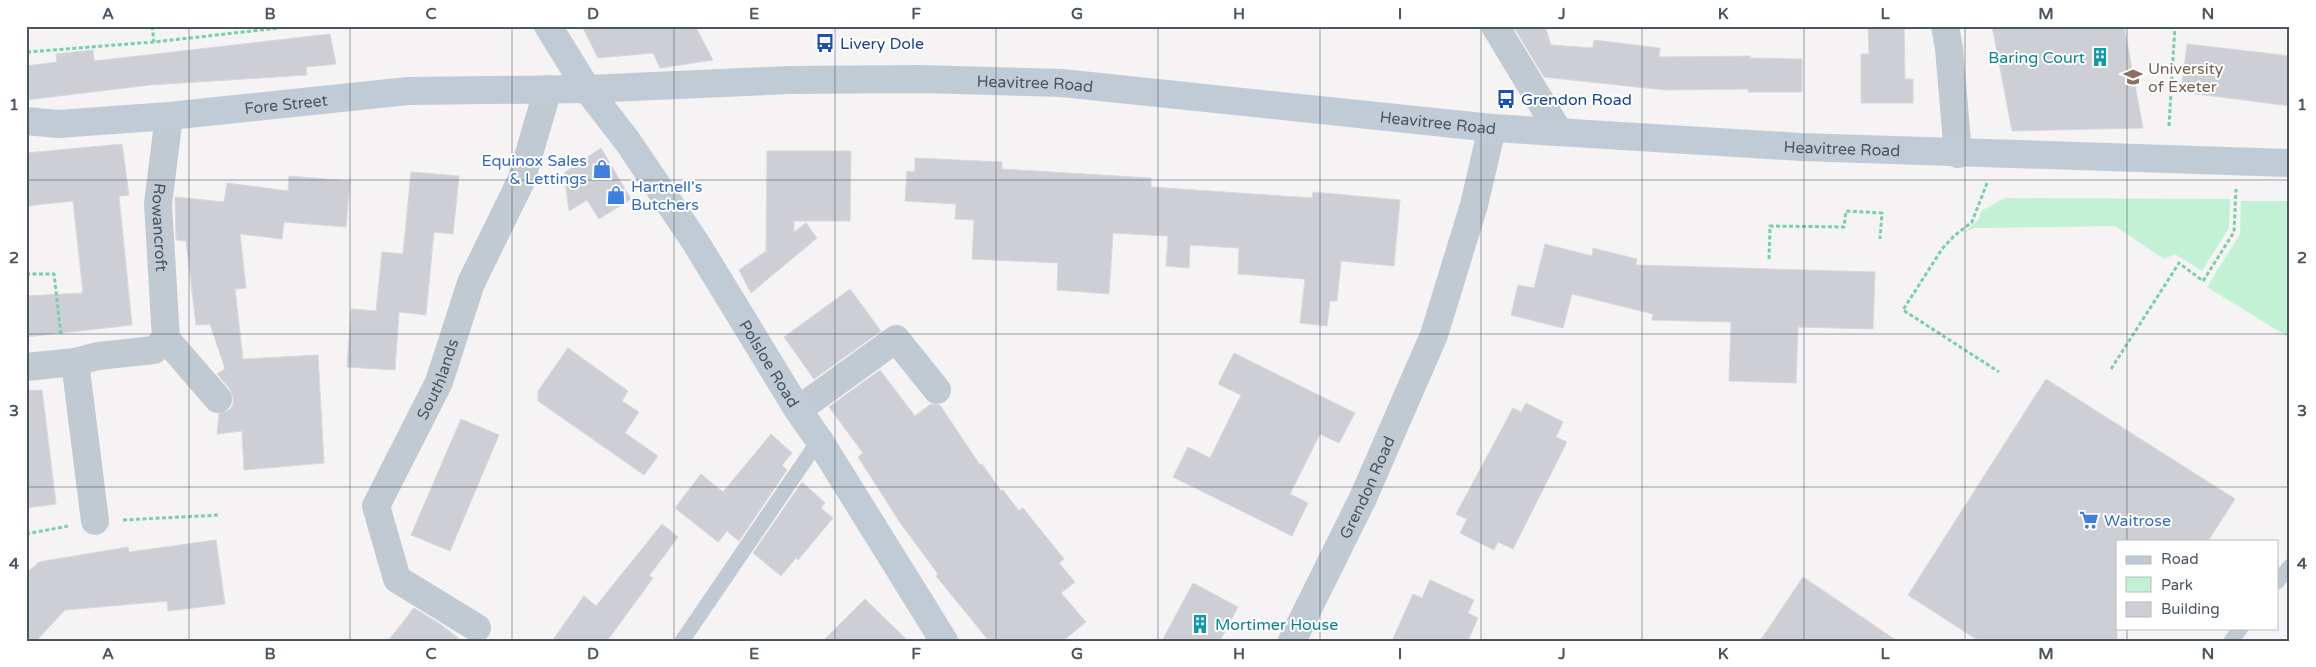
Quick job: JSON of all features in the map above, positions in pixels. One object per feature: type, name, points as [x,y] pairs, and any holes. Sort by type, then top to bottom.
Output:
[{"type":"main road","name":"Polsloe Road","points":[[548,26],[587,90],[628,142],[696,243],[798,410],[819,440],[944,641]]},
{"type":"main road","name":"Heavitree Road","points":[[587,90],[789,80],[920,79],[1062,83],[1492,128],[1801,147],[1958,154],[1997,153],[2290,163]]},
{"type":"main road","name":"Fore Street","points":[[26,121],[58,124],[169,116],[408,92],[587,90]]},
{"type":"street","points":[[1495,26],[1559,132]]},
{"type":"street","points":[[1945,26],[1949,48],[1958,154]]},
{"type":"street","name":"Southlands","points":[[477,628],[397,579],[376,506],[439,382],[471,283],[521,181],[548,89]]},
{"type":"street","name":"Rowancroft","points":[[166,339],[158,204],[169,116]]},
{"type":"street","name":"Grendon Road","points":[[1292,641],[1363,498],[1434,335],[1474,205],[1492,128]]},
{"type":"street","points":[[26,367],[154,350],[166,339],[218,399]]},
{"type":"street","points":[[798,410],[896,339],[937,390]]},
{"type":"street","points":[[70,362],[95,521]]},
{"type":"lane","points":[[682,641],[819,440]]},
{"type":"lane","points":[[2278,581],[2290,566]]},
{"type":"lane","points":[[2231,641],[2239,630]]},
{"type":"path","points":[[152,26],[154,42]]},
{"type":"path","points":[[2169,126],[2175,26]]},
{"type":"path","points":[[28,52],[154,42],[279,28]]},
{"type":"path","points":[[1997,153],[1978,210],[1972,222],[1954,236],[1942,249],[1903,310],[1999,372]]},
{"type":"path","points":[[2111,369],[2179,263],[2204,281],[2234,232],[2238,161]]},
{"type":"path","points":[[1768,259],[1770,226],[1844,227],[1846,211],[1882,213],[1880,239]]},
{"type":"path","points":[[26,274],[54,274],[70,362]]},
{"type":"green space","points":[[2005,198],[2230,199],[2229,228],[2202,271],[2175,254],[2164,259],[2115,226],[1974,228],[1964,233],[1979,219],[1981,211]]},
{"type":"green space","points":[[2241,201],[2290,201],[2290,338],[2207,287],[2240,234]]},
{"type":"building","points":[[582,26],[695,26],[713,60],[660,68],[653,53],[598,58]]},
{"type":"building","points":[[1513,26],[1545,26],[1551,45],[1593,48],[1594,40],[1660,48],[1659,57],[1750,56],[1750,58],[1802,59],[1802,92],[1748,92],[1748,89],[1665,90],[1544,77]]},
{"type":"building","points":[[1868,26],[1904,26],[1905,79],[1913,79],[1913,103],[1861,103],[1861,54],[1869,54]]},
{"type":"building","points":[[1992,26],[2124,26],[2143,128],[2012,131]]},
{"type":"building","points":[[330,34],[336,64],[306,67],[307,75],[150,85],[26,100],[26,66],[57,62],[56,54],[93,50],[94,61]]},
{"type":"building","points":[[2187,44],[2290,56],[2290,106],[2181,92]]},
{"type":"building","points":[[122,144],[129,195],[119,196],[132,325],[26,337],[26,296],[83,293],[73,201],[26,206],[26,153]]},
{"type":"building","points":[[601,148],[631,199],[599,219],[587,200],[569,211],[564,173]]},
{"type":"building","points":[[767,151],[851,151],[850,221],[794,221],[794,232],[806,223],[817,238],[751,293],[739,270],[766,251]]},
{"type":"building","points":[[915,158],[1002,162],[1002,169],[1151,178],[1151,187],[1312,198],[1313,192],[1400,200],[1394,266],[1341,261],[1337,301],[1330,301],[1327,326],[1300,323],[1305,279],[1238,274],[1239,248],[1190,245],[1189,268],[1166,266],[1168,236],[1113,233],[1109,294],[1057,290],[1058,263],[972,259],[974,220],[955,219],[956,204],[905,201],[907,171],[915,172]]},
{"type":"building","points":[[411,172],[459,176],[453,234],[434,232],[426,315],[399,312],[395,370],[347,367],[351,309],[376,311],[382,252],[403,254]]},
{"type":"building","points":[[289,176],[350,181],[346,227],[284,222],[282,239],[240,234],[246,288],[235,289],[243,359],[318,355],[324,463],[244,470],[242,431],[217,434],[219,414],[229,410],[233,405],[233,397],[230,389],[217,374],[225,369],[210,324],[196,325],[186,241],[176,240],[175,197],[224,202],[227,183],[288,191]]},
{"type":"building","points":[[1545,244],[1592,256],[1593,248],[1637,259],[1636,265],[1875,272],[1873,329],[1798,327],[1796,383],[1729,381],[1731,322],[1652,320],[1653,314],[1572,294],[1563,328],[1511,315],[1518,285],[1534,288]]},
{"type":"building","points":[[850,289],[881,331],[814,379],[784,337]]},
{"type":"building","points":[[568,348],[628,391],[622,401],[639,412],[625,433],[658,456],[644,475],[538,401],[538,391]]},
{"type":"building","points":[[1234,353],[1355,413],[1339,443],[1320,434],[1290,494],[1308,503],[1292,536],[1173,477],[1188,447],[1210,458],[1241,395],[1218,384]]},
{"type":"building","points":[[880,370],[915,416],[931,404],[940,405],[980,465],[982,464],[1001,491],[1003,490],[1019,511],[1023,508],[1064,559],[1059,563],[1075,582],[1061,593],[1086,622],[1063,641],[989,641],[936,576],[938,574],[899,521],[858,457],[863,453],[829,407]]},
{"type":"building","name":"Waitrose","points":[[2046,379],[2235,499],[2209,540],[2116,540],[2117,641],[1979,641],[1908,595]]},
{"type":"building","points":[[42,390],[56,504],[26,508],[26,391]]},
{"type":"building","points":[[1526,403],[1563,422],[1556,437],[1567,442],[1513,549],[1498,542],[1494,550],[1460,533],[1467,519],[1456,514],[1513,408],[1521,412]]},
{"type":"building","points":[[461,419],[499,435],[450,551],[411,535]]},
{"type":"building","points":[[771,434],[792,453],[782,465],[787,470],[739,541],[727,531],[718,542],[675,508],[701,474],[723,492]]},
{"type":"building","points":[[802,482],[825,503],[821,508],[833,518],[798,560],[796,558],[781,576],[753,553]]},
{"type":"building","points":[[662,524],[678,537],[649,576],[653,578],[607,641],[552,641],[584,596],[596,606]]},
{"type":"building","points":[[216,540],[225,604],[168,611],[167,601],[65,610],[36,641],[26,641],[26,574],[39,562],[128,547],[129,552]]},
{"type":"building","points":[[1803,577],[1843,604],[1897,641],[1760,641]]},
{"type":"building","points":[[1430,580],[1474,600],[1468,613],[1478,618],[1468,641],[1392,641],[1413,594],[1422,598]]},
{"type":"building","name":"Mortimer House","points":[[1193,583],[1238,607],[1220,641],[1162,641]]},
{"type":"building","points":[[865,599],[908,641],[823,641]]},
{"type":"building","points":[[414,608],[440,624],[462,641],[388,641]]},
{"type":"place","name":"Livery Dole","points":[[825,43]]},
{"type":"place","name":"Baring Court","points":[[2100,57]]},
{"type":"place","name":"University of Exeter","points":[[2133,77]]},
{"type":"place","name":"Grendon Road","points":[[1506,99]]},
{"type":"place","name":"Equinox Sales & Lettings","points":[[602,169]]},
{"type":"place","name":"Hartnell's Butchers","points":[[616,195]]},
{"type":"place","name":"Waitrose","points":[[2089,520]]},
{"type":"place","name":"Mortimer House","points":[[1200,624]]}]
